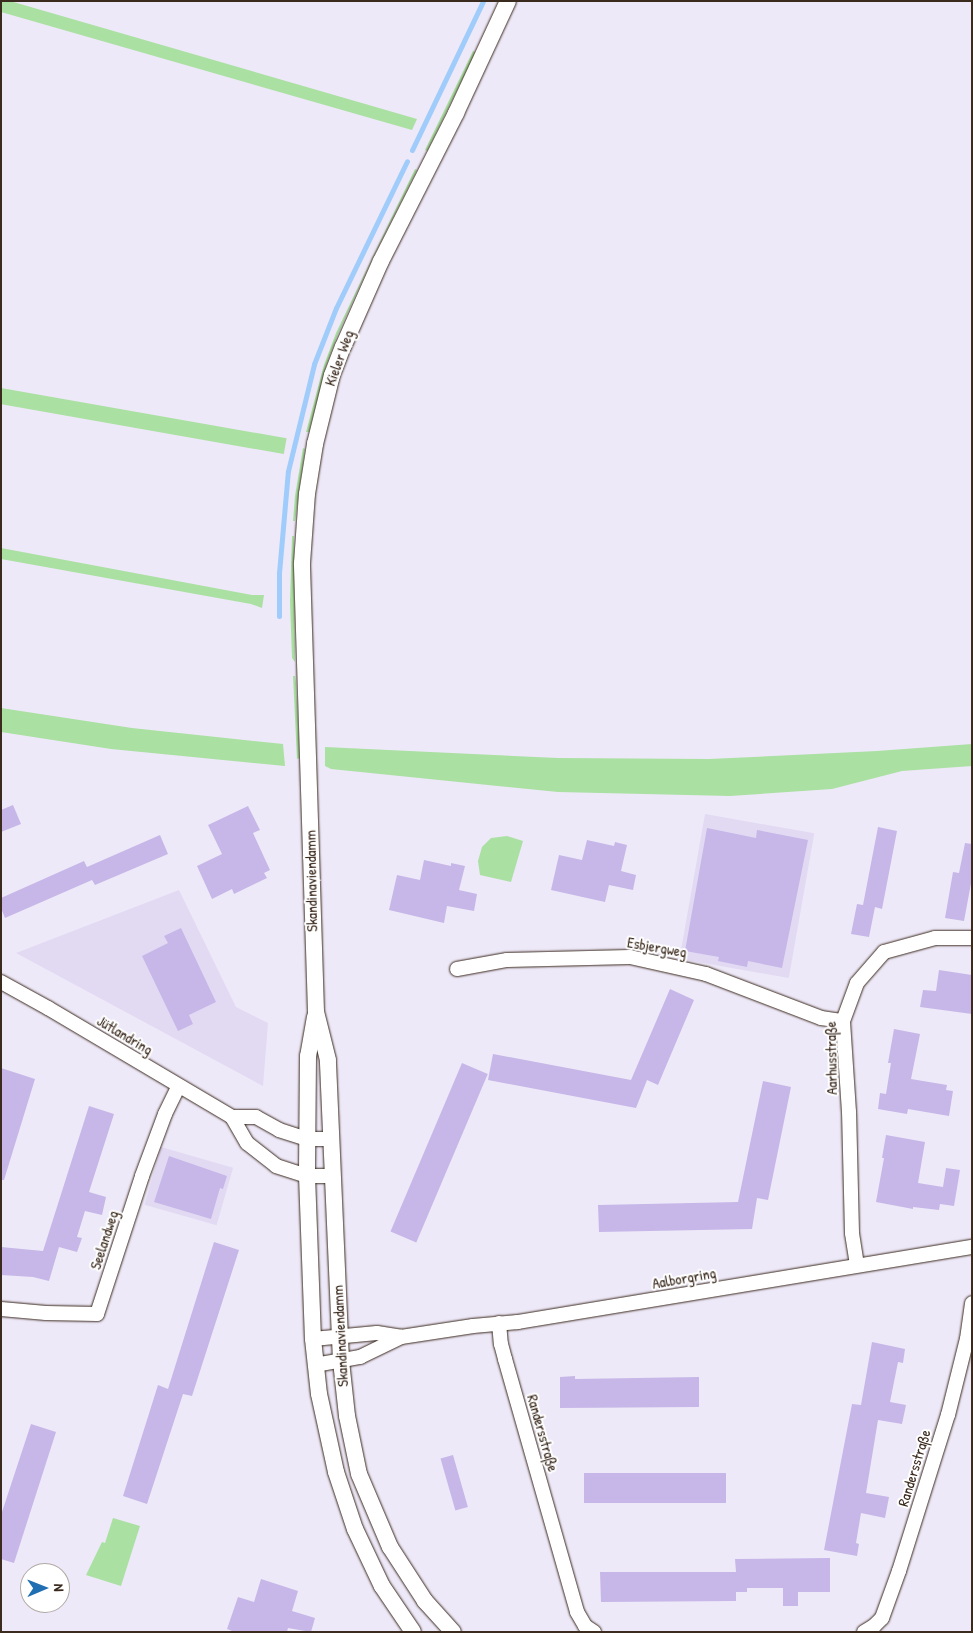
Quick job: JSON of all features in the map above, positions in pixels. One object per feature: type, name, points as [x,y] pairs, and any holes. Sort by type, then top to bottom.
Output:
[{"type":"street","name":"Kieler Weg","points":[[308,749],[302,602],[303,529],[312,460],[322,410],[332,375],[354,318],[508,1]]},
{"type":"street","name":"Skandinaviendamm","points":[[308,749],[316,1012],[308,1056],[307,1176],[315,1365],[328,1440],[345,1501],[365,1552],[382,1586],[413,1632]]},
{"type":"street","name":"Aarhusstraße","points":[[857,1265],[852,1233],[849,1112],[844,1021],[857,983],[884,952],[935,938],[972,938]]},
{"type":"street","name":"Esbjergweg","points":[[457,969],[507,960],[630,957],[706,974],[822,1018],[844,1021]]},
{"type":"street","name":"Jütlandring","points":[[1,982],[232,1117],[256,1118],[279,1130],[307,1139],[331,1139]]},
{"type":"street","name":"Skandinaviendamm","points":[[316,1012],[328,1056],[341,1361],[346,1416],[359,1474],[374,1514],[407,1576],[446,1630]]},
{"type":"street","name":"Seelandweg","points":[[1,1309],[46,1314],[97,1314],[142,1176],[165,1114],[178,1087]]},
{"type":"street","points":[[232,1117],[247,1143],[276,1166],[307,1176],[332,1176]]},
{"type":"street","name":"Aalborgring","points":[[313,1339],[377,1333],[401,1337],[545,1318],[972,1247]]},
{"type":"street","name":"Randersstraße","points":[[864,1632],[882,1618],[899,1571],[948,1414],[968,1339],[972,1303]]},
{"type":"street","name":"Randersstraße","points":[[499,1323],[504,1359],[577,1612],[585,1626],[594,1632]]},
{"type":"street","name":"Aalborgring","points":[[315,1365],[341,1361],[378,1350],[401,1337]]},
{"type":"shaded area","points":[[705,814],[814,833],[789,978],[679,959]]},
{"type":"shaded area","points":[[179,890],[236,1007],[268,1023],[263,1086],[16,953]]},
{"type":"shaded area","points":[[161,1147],[233,1168],[217,1225],[144,1205]]},
{"type":"green space","points":[[1,1],[10,1],[417,119],[412,130],[1,12]]},
{"type":"green space","points":[[473,51],[476,52],[427,151],[425,150]]},
{"type":"green space","points":[[415,169],[417,170],[372,259],[338,334],[326,366],[309,432],[306,432],[324,365],[336,333]]},
{"type":"green space","points":[[1,388],[287,438],[284,454],[1,404]]},
{"type":"green space","points":[[303,448],[305,449],[295,521],[293,521],[295,496]]},
{"type":"green space","points":[[292,536],[294,536],[295,662],[292,658],[290,602]]},
{"type":"green space","points":[[1,548],[252,595],[264,595],[262,608],[251,604],[1,559]]},
{"type":"green space","points":[[293,676],[295,676],[296,683],[300,758],[297,759]]},
{"type":"green space","points":[[1,708],[132,728],[283,744],[285,766],[111,749],[1,732]]},
{"type":"green space","points":[[972,744],[972,766],[902,771],[832,789],[730,796],[558,792],[331,769],[325,766],[325,747],[558,758],[709,759],[877,751]]},
{"type":"green space","points":[[507,836],[523,841],[511,882],[480,875],[478,861],[482,847],[491,838]]},
{"type":"green space","points":[[113,1518],[140,1526],[121,1586],[86,1575],[102,1542],[105,1543]]},
{"type":"building","points":[[13,805],[21,824],[1,832],[1,810]]},
{"type":"building","points":[[248,806],[260,830],[253,833],[270,870],[264,873],[267,878],[234,894],[232,889],[212,899],[197,866],[222,854],[208,825]]},
{"type":"building","points":[[878,827],[897,831],[882,909],[875,907],[869,937],[851,934],[857,904],[863,905]]},
{"type":"building","points":[[707,828],[756,838],[757,830],[808,840],[782,968],[748,961],[747,967],[718,961],[719,957],[685,951]]},
{"type":"building","points":[[160,835],[168,854],[95,885],[92,880],[5,918],[1,908],[1,898],[84,861],[87,867]]},
{"type":"building","points":[[587,840],[614,846],[615,842],[627,845],[621,871],[636,875],[633,890],[609,885],[605,902],[551,890],[559,855],[582,860]]},
{"type":"building","points":[[965,843],[972,844],[972,878],[964,921],[945,918],[953,872],[959,873]]},
{"type":"building","points":[[424,860],[451,866],[451,863],[465,866],[459,890],[477,894],[474,911],[447,906],[444,923],[389,910],[397,875],[420,880]]},
{"type":"building","points":[[181,928],[216,1002],[189,1015],[193,1024],[178,1031],[142,956],[168,943],[164,936]]},
{"type":"building","points":[[939,970],[972,975],[972,1014],[920,1007],[923,990],[936,991]]},
{"type":"building","points":[[670,989],[694,1000],[658,1085],[647,1080],[636,1108],[488,1080],[493,1054],[631,1080]]},
{"type":"building","points":[[894,1029],[920,1034],[911,1079],[947,1085],[946,1090],[953,1091],[949,1116],[908,1109],[907,1114],[878,1109],[880,1093],[886,1094],[891,1063],[888,1063]]},
{"type":"building","points":[[462,1063],[488,1074],[416,1242],[390,1231]]},
{"type":"building","points":[[1,1068],[35,1079],[4,1180],[1,1180]]},
{"type":"building","points":[[763,1081],[791,1087],[768,1200],[757,1198],[752,1229],[599,1232],[598,1205],[738,1202]]},
{"type":"building","points":[[89,1106],[114,1114],[89,1192],[106,1197],[102,1215],[85,1211],[77,1237],[82,1238],[77,1252],[59,1247],[49,1281],[33,1277],[1,1275],[1,1247],[43,1251]]},
{"type":"building","points":[[886,1135],[925,1142],[918,1183],[943,1187],[946,1168],[960,1170],[954,1206],[940,1204],[939,1210],[913,1207],[913,1209],[876,1202]]},
{"type":"building","points":[[169,1156],[227,1176],[223,1189],[220,1188],[211,1219],[154,1202]]},
{"type":"building","points":[[214,1242],[239,1250],[192,1396],[183,1394],[147,1504],[123,1496],[158,1385],[168,1389]]},
{"type":"building","points":[[872,1342],[905,1349],[903,1363],[898,1362],[890,1402],[906,1405],[902,1424],[878,1420],[866,1493],[889,1497],[885,1518],[861,1513],[856,1543],[859,1544],[857,1556],[824,1550],[852,1404],[861,1405]]},
{"type":"building","points":[[575,1376],[575,1379],[699,1377],[699,1407],[560,1408],[560,1377]]},
{"type":"building","points":[[31,1424],[56,1432],[14,1563],[1,1559],[1,1515]]},
{"type":"building","points":[[453,1455],[468,1507],[455,1510],[441,1459]]},
{"type":"building","points":[[584,1473],[726,1473],[726,1503],[584,1503]]},
{"type":"building","points":[[830,1558],[830,1592],[798,1592],[798,1606],[783,1606],[783,1588],[747,1588],[747,1592],[736,1592],[736,1601],[601,1602],[600,1572],[736,1572],[735,1559]]},
{"type":"building","points":[[261,1579],[298,1591],[292,1611],[315,1618],[311,1632],[288,1628],[287,1632],[235,1632],[227,1629],[238,1597],[254,1602]]},
{"type":"waterway","points":[[412,150],[483,1]]},
{"type":"waterway","points":[[279,616],[279,573],[288,471],[314,364],[336,308],[407,161]]}]
